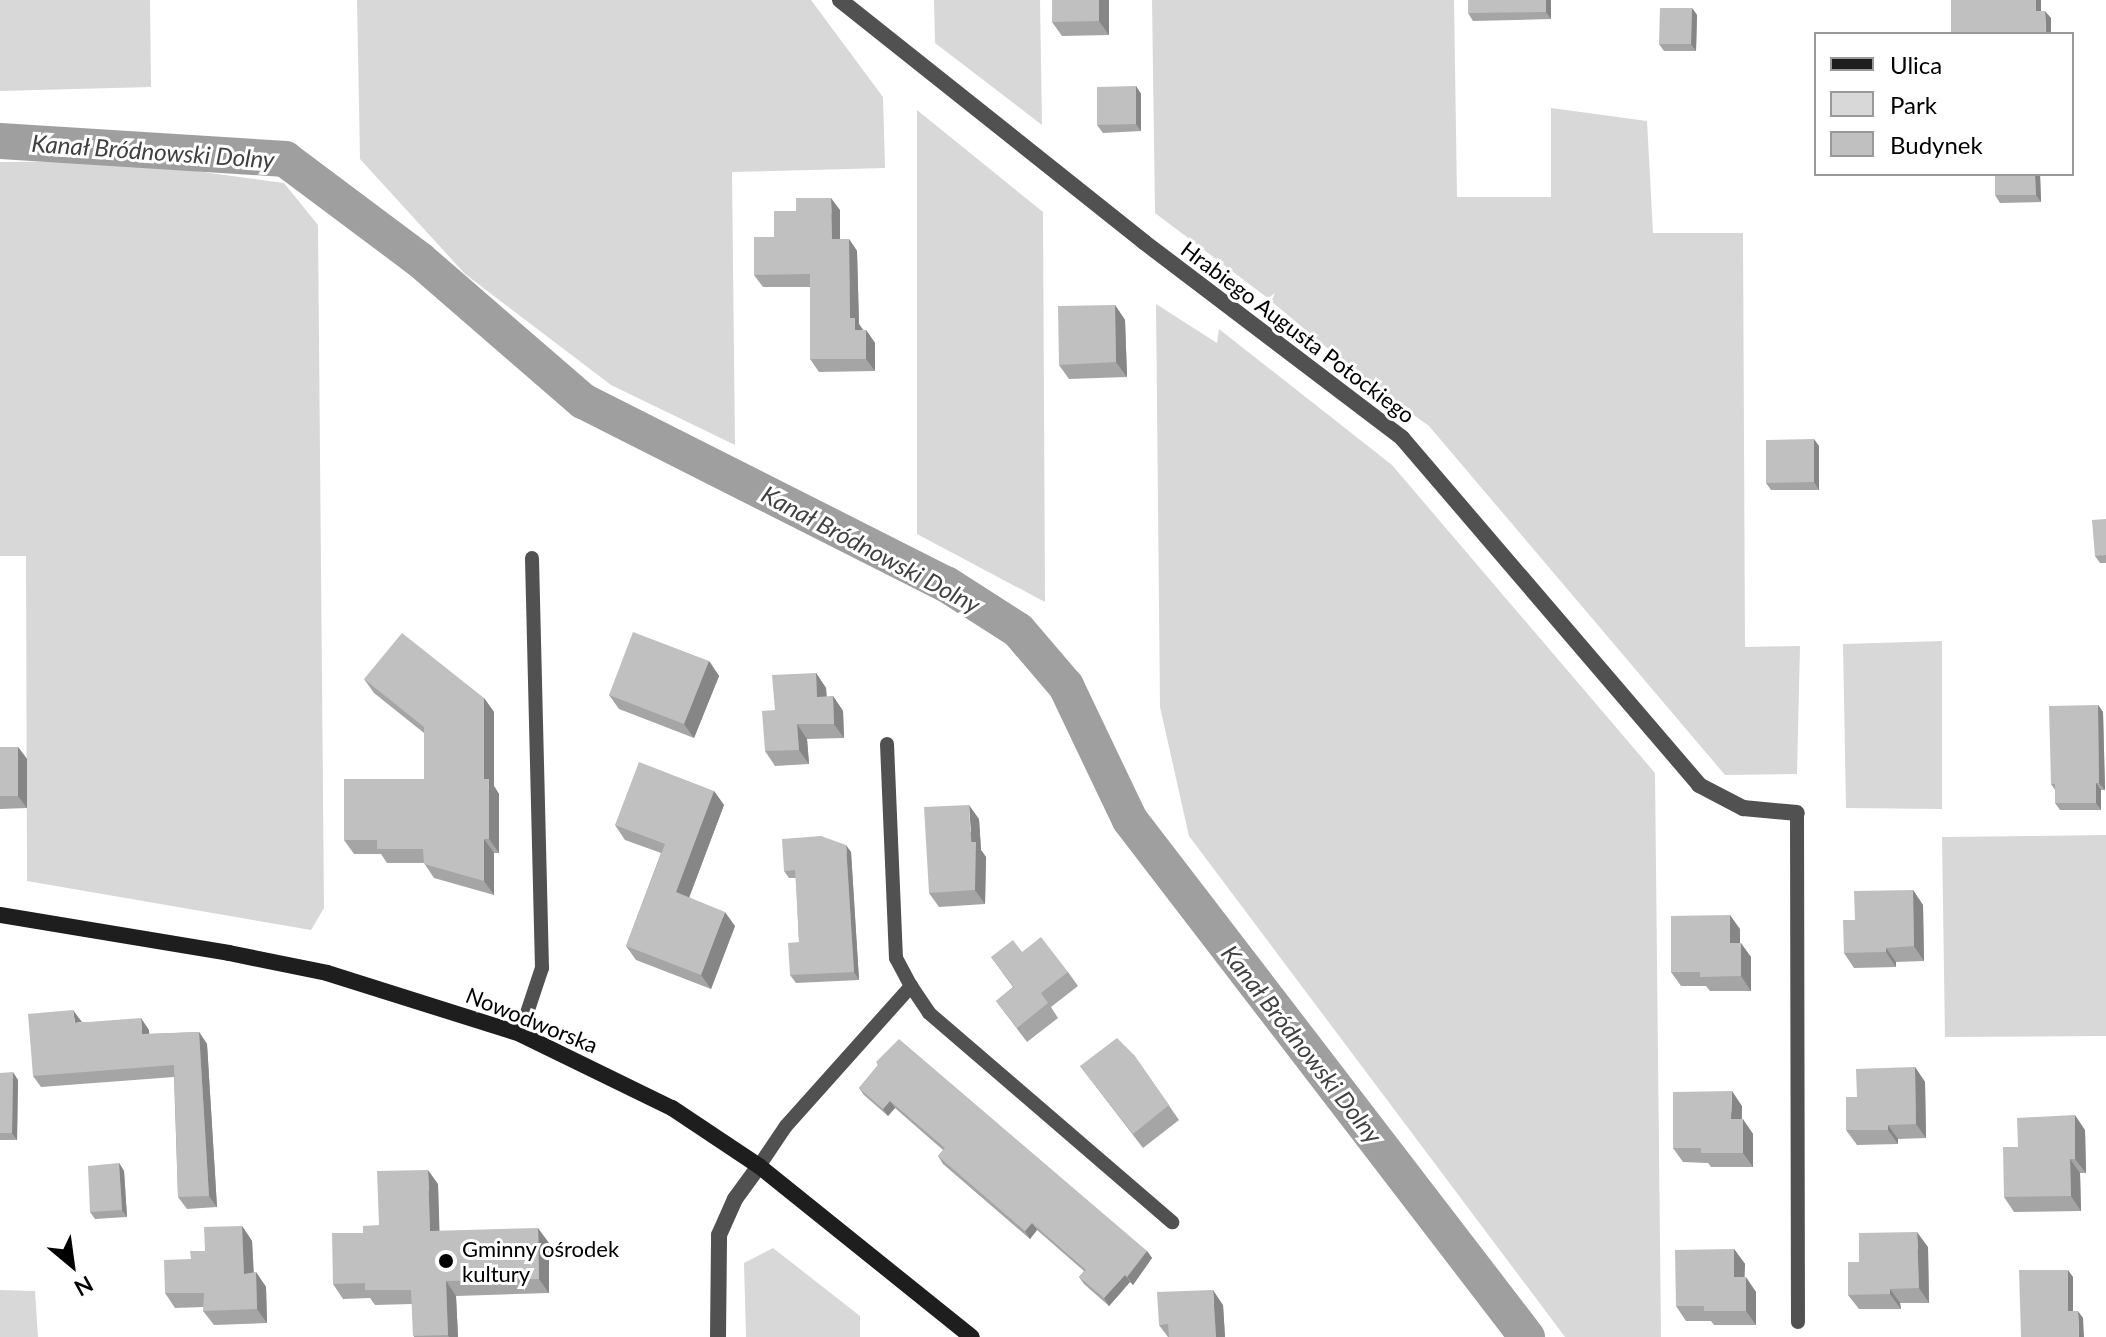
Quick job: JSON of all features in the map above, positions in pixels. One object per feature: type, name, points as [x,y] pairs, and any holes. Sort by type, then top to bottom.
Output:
[{"type":"main road","name":"Nowodworska","points":[[0,915],[229,953],[327,973],[520,1034],[672,1108],[759,1166],[972,1337]]},
{"type":"street","name":"Hrabiego Augusta Potockiego","points":[[840,0],[1144,242],[1402,438],[1699,785],[1743,808],[1797,813]]},
{"type":"street","points":[[718,1337],[719,1235],[735,1199],[759,1166]]},
{"type":"lane","points":[[520,1034],[542,968],[532,558]]},
{"type":"lane","points":[[887,744],[896,958],[911,986],[929,1013],[1172,1222]]},
{"type":"lane","points":[[1797,813],[1798,1322]]},
{"type":"lane","points":[[759,1166],[786,1126],[911,986]]},
{"type":"green space","points":[[0,0],[150,0],[151,87],[0,91]]},
{"type":"green space","points":[[357,0],[811,0],[883,97],[885,168],[732,172],[735,445],[611,385],[465,274],[360,159]]},
{"type":"green space","points":[[934,0],[1040,0],[1042,125],[935,43]]},
{"type":"green space","points":[[1152,0],[1454,0],[1457,197],[1551,197],[1551,108],[1647,121],[1653,233],[1743,233],[1745,647],[1800,646],[1797,774],[1725,775],[1429,426],[1373,386],[1265,296],[1155,213]]},
{"type":"green space","points":[[917,110],[1043,212],[1045,602],[917,534]]},
{"type":"green space","points":[[122,161],[284,183],[318,225],[324,908],[311,930],[27,881],[26,556],[0,556],[0,162]]},
{"type":"green space","points":[[1156,304],[1217,343],[1219,329],[1392,465],[1655,773],[1661,1337],[1565,1337],[1189,836],[1160,707]]},
{"type":"green space","points":[[1942,641],[1942,809],[1846,808],[1843,644]]},
{"type":"green space","points":[[2106,835],[2106,1036],[1945,1037],[1942,837]]},
{"type":"green space","points":[[773,1248],[860,1316],[860,1337],[746,1337],[744,1263]]},
{"type":"green space","points":[[0,1290],[35,1291],[38,1337],[0,1337]]},
{"type":"building","points":[[1052,0],[1099,0],[1099,21],[1052,22]]},
{"type":"building","points":[[1468,0],[1546,0],[1546,12],[1468,13]]},
{"type":"building","points":[[1951,0],[2036,0],[2036,11],[2045,11],[2046,32],[1951,32]]},
{"type":"building","points":[[1660,8],[1692,8],[1691,44],[1659,44]]},
{"type":"building","points":[[1136,86],[1136,124],[1097,125],[1097,87]]},
{"type":"building","points":[[1995,176],[2035,176],[2036,195],[1995,195]]},
{"type":"building","points":[[796,198],[831,198],[832,239],[849,239],[850,318],[855,318],[855,330],[866,330],[866,359],[810,359],[810,274],[754,275],[754,237],[774,237],[774,211],[796,211]]},
{"type":"building","points":[[1115,305],[1116,362],[1059,365],[1058,306]]},
{"type":"building","points":[[1814,439],[1814,482],[1766,483],[1766,440]]},
{"type":"building","points":[[2106,519],[2106,555],[2095,556],[2092,520]]},
{"type":"building","points":[[633,632],[709,661],[684,724],[609,695]]},
{"type":"building","points":[[402,633],[484,698],[484,779],[489,779],[489,839],[484,839],[484,881],[424,864],[423,849],[377,849],[377,840],[344,840],[344,779],[424,779],[424,727],[364,679]]},
{"type":"building","points":[[816,673],[817,697],[833,696],[834,724],[797,724],[799,750],[765,751],[762,711],[775,710],[772,675]]},
{"type":"building","points":[[2098,705],[2099,783],[2096,783],[2096,803],[2055,803],[2055,784],[2051,784],[2049,706]]},
{"type":"building","points":[[0,747],[18,747],[18,796],[0,796]]},
{"type":"building","points":[[639,762],[714,791],[676,892],[725,912],[701,975],[626,946],[665,844],[615,825]]},
{"type":"building","points":[[969,805],[971,842],[976,842],[975,890],[929,893],[924,807]]},
{"type":"building","points":[[821,836],[846,845],[854,972],[790,975],[788,943],[799,942],[796,886],[795,870],[784,871],[782,839]]},
{"type":"building","points":[[1913,890],[1914,946],[1886,948],[1886,952],[1844,953],[1843,920],[1855,920],[1854,891]]},
{"type":"building","points":[[1730,915],[1730,943],[1741,943],[1741,976],[1700,977],[1700,972],[1671,972],[1671,916]]},
{"type":"building","points":[[1041,937],[1068,972],[1041,993],[1048,1003],[1017,1028],[996,1001],[1014,987],[991,957],[1013,940],[1022,952]]},
{"type":"building","points":[[73,1010],[75,1023],[141,1018],[142,1034],[199,1032],[209,1196],[178,1197],[174,1065],[33,1076],[28,1014]]},
{"type":"building","points":[[1117,1038],[1134,1055],[1169,1105],[1133,1134],[1080,1066]]},
{"type":"building","points":[[899,1039],[1147,1251],[1127,1277],[1125,1275],[1104,1298],[1079,1277],[1086,1270],[1032,1223],[1025,1231],[938,1156],[945,1148],[890,1101],[883,1109],[859,1088],[879,1064],[876,1062]]},
{"type":"building","points":[[1915,1067],[1916,1124],[1888,1125],[1888,1130],[1846,1130],[1846,1097],[1857,1097],[1856,1069]]},
{"type":"building","points":[[13,1072],[12,1133],[0,1133],[0,1073]]},
{"type":"building","points":[[1732,1091],[1731,1119],[1743,1119],[1743,1153],[1701,1153],[1701,1148],[1673,1148],[1673,1092]]},
{"type":"building","points":[[2075,1115],[2075,1159],[2070,1159],[2071,1196],[2004,1197],[2003,1147],[2018,1147],[2017,1118]]},
{"type":"building","points":[[119,1163],[122,1210],[90,1212],[88,1166]]},
{"type":"building","name":"Gminny ośrodek kultury","points":[[428,1170],[430,1231],[538,1228],[539,1279],[446,1281],[448,1335],[413,1336],[411,1290],[365,1290],[365,1283],[333,1284],[332,1233],[363,1233],[363,1226],[379,1225],[377,1171]]},
{"type":"building","points":[[242,1226],[244,1274],[256,1272],[257,1309],[203,1311],[204,1293],[165,1293],[164,1260],[191,1259],[190,1251],[205,1251],[204,1227]]},
{"type":"building","points":[[1917,1232],[1919,1288],[1890,1289],[1890,1294],[1848,1295],[1848,1262],[1859,1262],[1859,1233]]},
{"type":"building","points":[[1734,1249],[1734,1277],[1746,1277],[1746,1311],[1704,1311],[1704,1306],[1676,1306],[1675,1250]]},
{"type":"building","points":[[2019,1270],[2068,1270],[2068,1311],[2078,1311],[2079,1337],[2021,1337]]},
{"type":"building","points":[[1213,1290],[1216,1337],[1169,1337],[1168,1324],[1159,1325],[1157,1292]]},
{"type":"waterway","name":"Kanał Bródnowski Dolny","points":[[0,141],[285,159],[420,260],[583,401],[946,584],[1018,630],[1066,686],[1130,820],[1527,1337]]},
{"type":"place","name":"Gminny ośrodek kultury","points":[[446,1261]]}]
